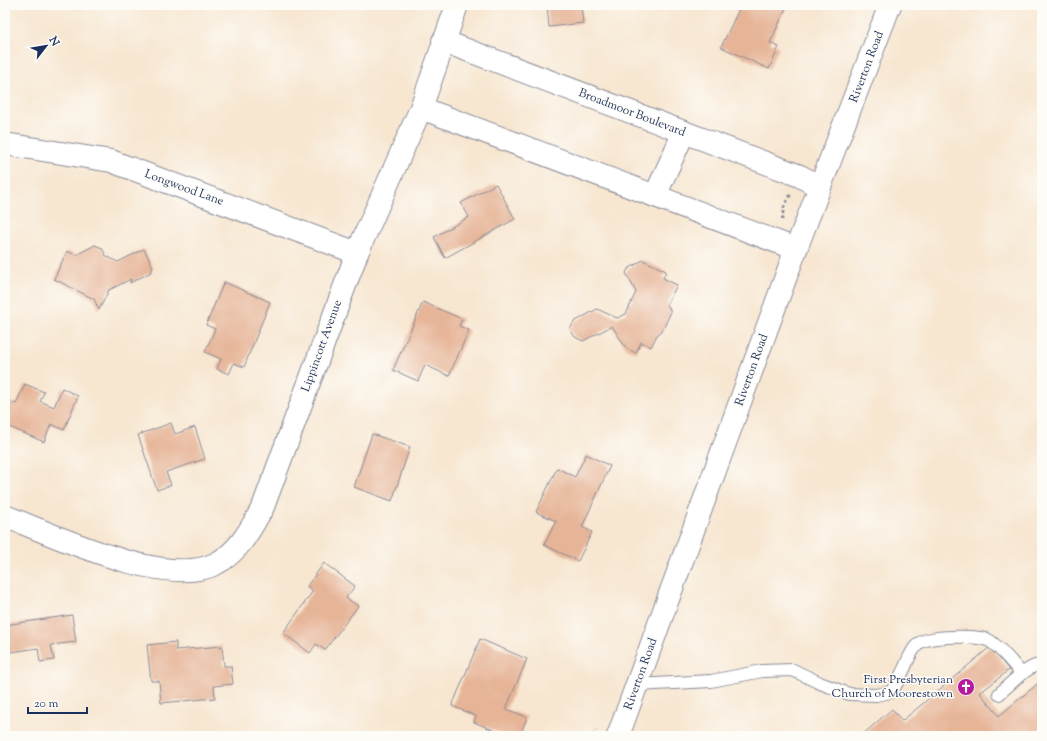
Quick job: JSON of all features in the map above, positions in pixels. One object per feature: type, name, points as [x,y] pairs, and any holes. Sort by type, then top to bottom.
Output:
[{"type":"street","name":"Lippincott Avenue","points":[[5,516],[98,553],[144,565],[176,570],[195,570],[217,563],[232,552],[248,535],[263,507],[357,253],[421,108],[457,5]]},
{"type":"street","name":"Riverton Road","points":[[618,736],[796,249],[890,5]]},
{"type":"street","name":"Broadmoor Boulevard","points":[[444,41],[800,176],[820,187]]},
{"type":"street","points":[[421,108],[796,249]]},
{"type":"street","points":[[655,196],[684,132]]},
{"type":"street","name":"Longwood Lane","points":[[5,144],[111,161],[357,253]]},
{"type":"lane","points":[[637,684],[711,681],[762,671],[793,670],[820,683],[849,694],[876,695],[891,692],[903,672],[908,656],[920,642],[936,638],[962,637],[989,640],[1003,651],[1022,674]]},
{"type":"lane","points":[[999,694],[1028,669],[1038,664],[1042,665]]},
{"type":"path","points":[[782,220],[784,207],[792,194]]},
{"type":"building","points":[[547,5],[581,5],[583,23],[549,27]]},
{"type":"building","points":[[741,5],[780,5],[786,8],[770,43],[779,47],[769,69],[721,47]]},
{"type":"building","points":[[496,184],[515,219],[445,258],[434,237],[469,217],[461,203]]},
{"type":"building","points":[[95,245],[102,248],[106,256],[118,262],[144,249],[153,267],[151,272],[130,283],[131,279],[109,290],[99,310],[94,299],[54,279],[67,251],[76,255]]},
{"type":"building","points":[[643,260],[666,271],[663,278],[677,285],[667,304],[671,312],[662,331],[657,335],[651,347],[641,342],[636,353],[626,348],[612,326],[583,341],[575,337],[570,329],[574,322],[597,309],[617,318],[626,314],[636,292],[626,273],[628,269]]},
{"type":"building","points":[[224,282],[270,302],[244,367],[234,363],[229,374],[217,369],[221,359],[205,352],[215,329],[206,325]]},
{"type":"building","points":[[423,302],[462,319],[459,326],[469,330],[449,376],[425,365],[418,381],[393,370]]},
{"type":"building","points":[[25,384],[44,392],[40,401],[54,407],[62,388],[78,396],[64,430],[51,424],[44,442],[5,425],[5,409],[8,401],[16,404]]},
{"type":"building","points":[[171,423],[175,434],[195,427],[205,459],[166,472],[171,485],[157,490],[138,435]]},
{"type":"building","points":[[372,434],[410,447],[392,501],[354,487]]},
{"type":"building","points":[[586,454],[610,466],[582,527],[592,532],[578,561],[544,545],[556,521],[536,512],[557,468],[575,477]]},
{"type":"building","points":[[324,563],[355,586],[346,598],[358,606],[325,650],[316,644],[310,653],[283,633],[313,591],[307,586]]},
{"type":"building","points":[[72,615],[76,642],[51,645],[54,660],[40,662],[38,648],[5,653],[5,625]]},
{"type":"building","points":[[480,639],[527,659],[506,709],[527,717],[520,736],[507,736],[474,722],[476,716],[452,706]]},
{"type":"building","points":[[176,642],[176,650],[222,646],[224,666],[231,666],[233,684],[214,686],[215,698],[161,703],[159,681],[151,681],[147,645]]},
{"type":"building","name":"First Presbyterian Church of Moorestown","points":[[990,647],[1009,670],[980,693],[999,716],[1042,680],[1042,736],[861,736],[892,709],[902,721]]},
{"type":"place","name":"First Presbyterian Church of Moorestown","points":[[966,687]]}]
